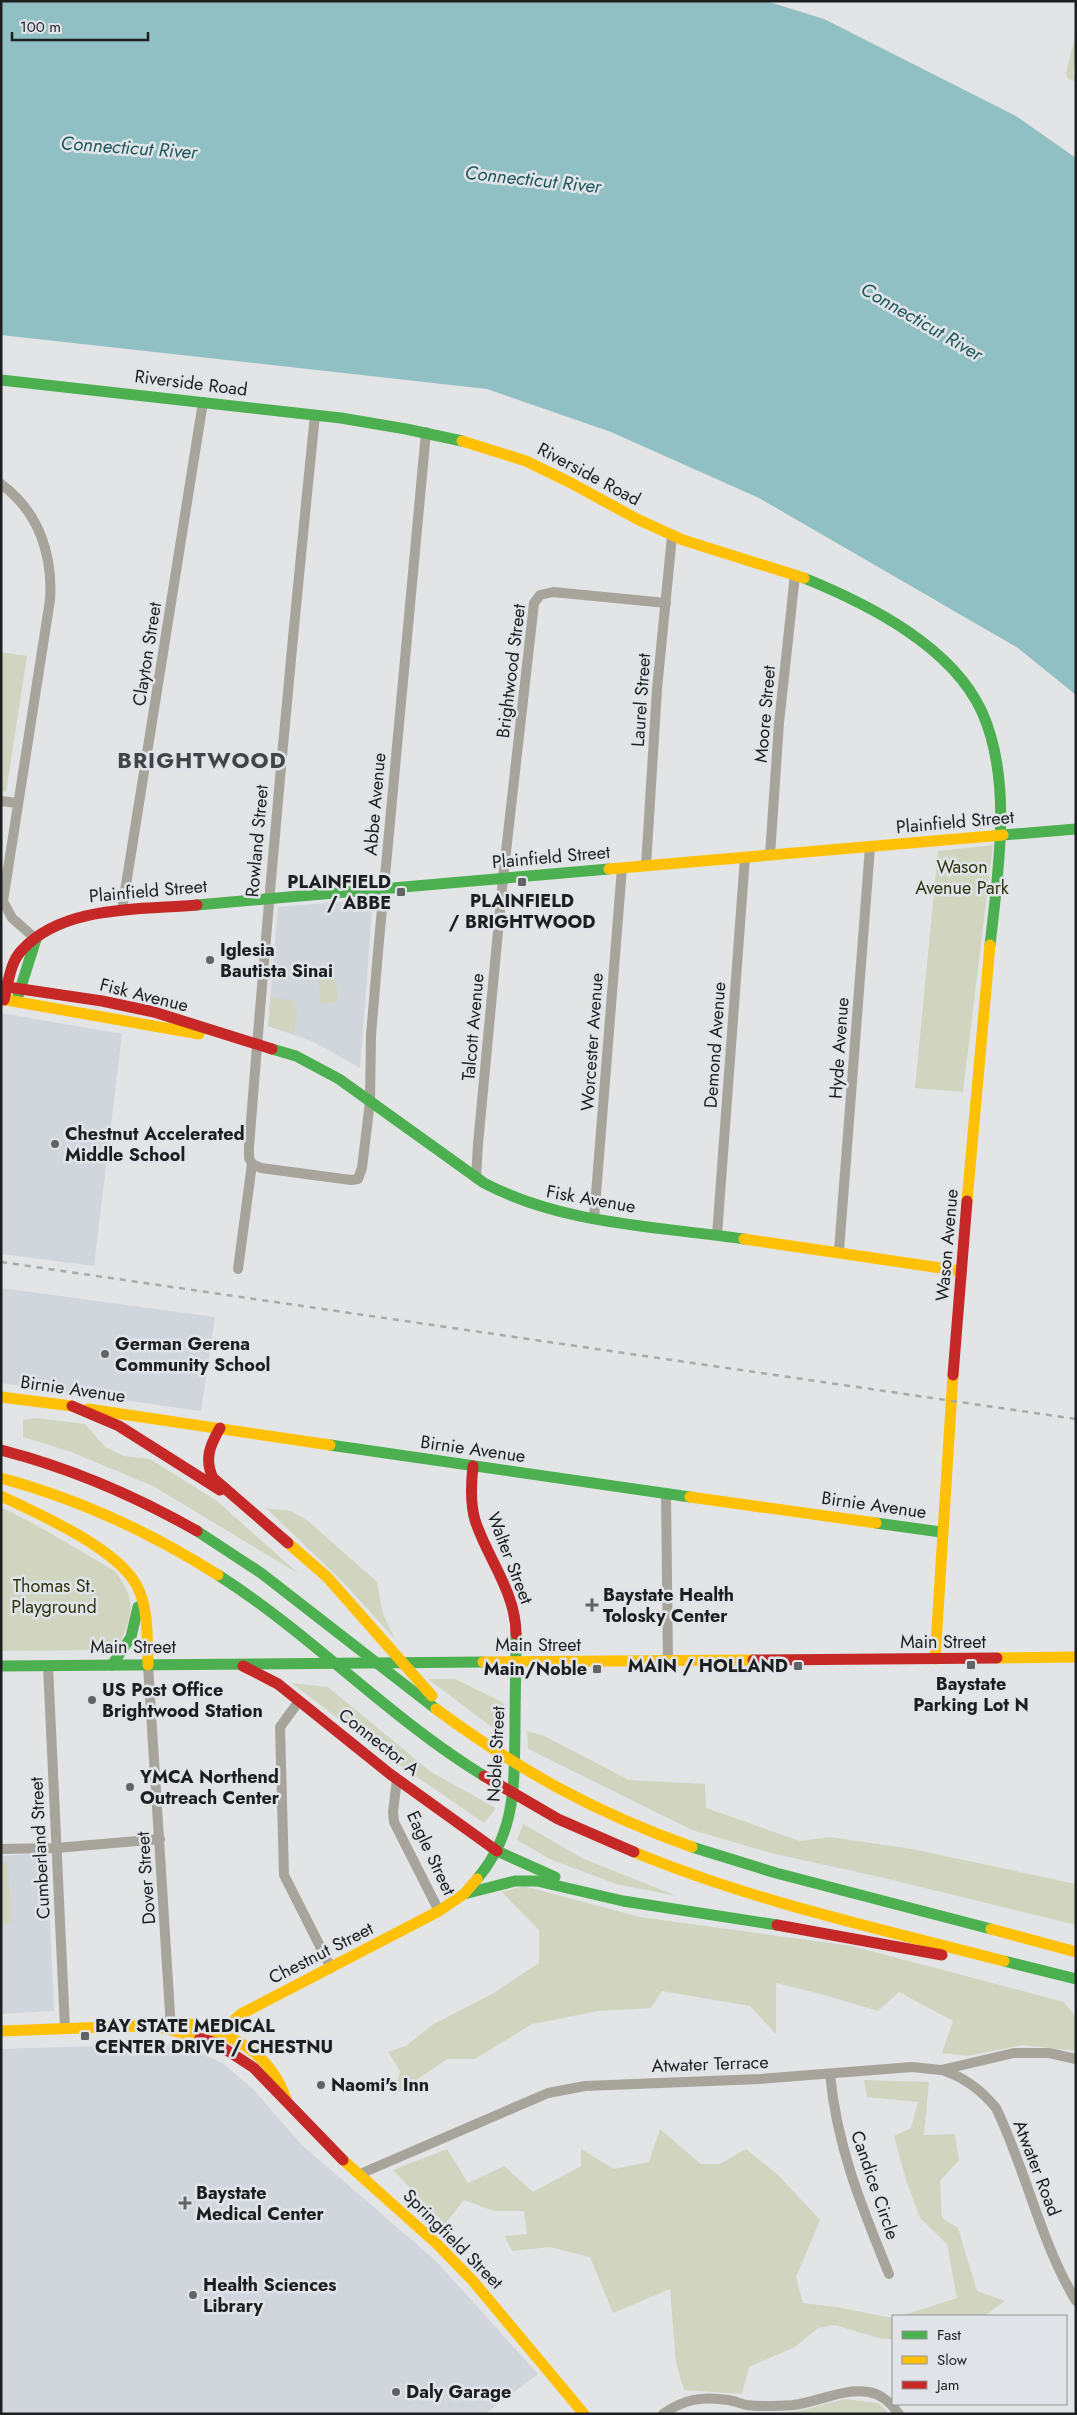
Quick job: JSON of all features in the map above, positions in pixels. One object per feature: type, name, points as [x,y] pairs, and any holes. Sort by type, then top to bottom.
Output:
[{"type":"main road","name":"Riverside Road","points":[[1,380],[315,415],[426,432],[495,450],[531,462],[672,536],[795,575],[826,588],[929,647],[957,672],[985,718],[997,760],[1000,834]]},
{"type":"main road","name":"Plainfield Street","points":[[16,1002],[3,1000],[4,986],[16,958],[26,944],[51,927],[76,916],[122,910],[1076,829]]},
{"type":"main road","name":"Wason Avenue","points":[[935,1659],[941,1532],[961,1271],[1000,834]]},
{"type":"main road","points":[[16,1002],[36,939]]},
{"type":"main road","points":[[4,986],[19,990]]},
{"type":"main road","name":"Fisk Avenue","points":[[19,990],[102,1001],[154,1012],[296,1056],[318,1066],[370,1101],[476,1178],[501,1193],[530,1205],[594,1219],[799,1248],[839,1251],[961,1271]]},
{"type":"main road","name":"Fisk Avenue","points":[[16,1002],[259,1044]]},
{"type":"main road","name":"Birnie Avenue","points":[[1,1397],[941,1532]]},
{"type":"main road","points":[[72,1406],[119,1426],[263,1520]]},
{"type":"main road","points":[[220,1428],[208,1453],[208,1462],[212,1475],[219,1485],[263,1520],[327,1576],[424,1688],[469,1734]]},
{"type":"main road","points":[[1,1450],[84,1475],[176,1518],[260,1572],[408,1689],[488,1747],[545,1782],[625,1822],[716,1856],[1076,1952]]},
{"type":"main road","name":"Walter Street","points":[[473,1466],[471,1495],[473,1510],[479,1531],[512,1604],[515,1619],[517,1663]]},
{"type":"main road","points":[[1,1478],[78,1501],[137,1527],[222,1578],[291,1629],[432,1740],[485,1777],[546,1812],[617,1847],[716,1884],[1076,1980]]},
{"type":"main road","points":[[1,1496],[114,1559],[130,1574],[140,1596],[146,1626],[148,1665]]},
{"type":"main road","points":[[112,1665],[133,1632],[140,1596]]},
{"type":"main road","name":"Main Street","points":[[1,1666],[1076,1658]]},
{"type":"main road","name":"Noble Street","points":[[439,1910],[464,1894],[481,1875],[497,1851],[507,1827],[514,1795],[517,1663]]},
{"type":"main road","name":"Connector A","points":[[238,1664],[273,1680],[397,1779],[497,1851],[588,1891]]},
{"type":"main road","points":[[464,1894],[515,1881],[536,1881],[588,1891],[623,1901],[824,1933],[1076,1980]]},
{"type":"main road","name":"Chestnut Street","points":[[216,2043],[221,2032],[241,2014],[439,1910]]},
{"type":"main road","points":[[171,2029],[183,2022],[221,2032]]},
{"type":"main road","points":[[1,2031],[135,2026],[171,2029],[216,2043]]},
{"type":"main road","name":"Springfield Street","points":[[221,2032],[244,2044],[268,2066],[283,2084],[286,2099]]},
{"type":"main road","name":"Springfield Street","points":[[216,2043],[254,2068],[275,2092],[286,2099],[303,2120],[437,2244],[473,2280],[584,2414]]},
{"type":"street","name":"Clayton Street","points":[[122,910],[202,402]]},
{"type":"street","name":"Rowland Street","points":[[238,1269],[252,1164],[249,1158],[249,1147],[259,1044],[268,898],[315,415]]},
{"type":"street","name":"Abbe Avenue","points":[[252,1164],[261,1168],[351,1180],[358,1178],[362,1168],[370,1101],[371,1035],[426,432]]},
{"type":"street","points":[[1,484],[21,502],[37,526],[47,549],[51,574],[50,600],[3,901],[5,909],[12,918],[36,939]]},
{"type":"street","name":"Laurel Street","points":[[646,866],[657,689],[672,536]]},
{"type":"street","name":"Moore Street","points":[[770,855],[779,723],[795,575]]},
{"type":"street","name":"Brightwood Street","points":[[503,878],[520,735],[530,618],[536,598],[544,593],[557,592],[666,603]]},
{"type":"street","points":[[1,801],[17,803]]},
{"type":"street","name":"Hyde Avenue","points":[[839,1251],[870,847]]},
{"type":"street","name":"Demond Avenue","points":[[717,1236],[746,857]]},
{"type":"street","name":"Worcester Avenue","points":[[594,1219],[622,868]]},
{"type":"street","name":"Talcott Avenue","points":[[476,1178],[503,878]]},
{"type":"street","points":[[666,1494],[668,1662]]},
{"type":"street","name":"Dover Street","points":[[148,1665],[171,2029]]},
{"type":"street","name":"Cumberland Street","points":[[48,1666],[65,2028]]},
{"type":"street","points":[[299,1701],[280,1727],[284,1875],[331,1968]]},
{"type":"street","name":"Eagle Street","points":[[397,1779],[393,1812],[394,1822],[439,1910]]},
{"type":"street","points":[[1,1850],[56,1848],[160,1839]]},
{"type":"street","name":"Atwater Terrace","points":[[360,2174],[548,2093],[562,2089],[662,2081],[830,2074],[912,2068],[942,2070],[1014,2053],[1058,2054],[1076,2059]]},
{"type":"street","name":"Atwater Road","points":[[942,2070],[957,2075],[987,2098],[996,2108],[1050,2247],[1067,2286],[1076,2300]]},
{"type":"street","name":"Candice Circle","points":[[830,2074],[832,2098],[846,2162],[889,2274]]},
{"type":"street","points":[[663,2414],[674,2406],[692,2398],[710,2398],[748,2410],[796,2405],[849,2391],[869,2392],[882,2396],[899,2414]]},
{"type":"shaded area","points":[[373,899],[360,1068],[314,1042],[268,1026],[278,907]]},
{"type":"shaded area","name":"Chestnut Accelerated Middle School","points":[[1,1013],[122,1034],[94,1266],[1,1254]]},
{"type":"shaded area","name":"German Gerena Community School","points":[[1,1288],[215,1317],[201,1411],[1,1383]]},
{"type":"shaded area","points":[[47,1853],[54,2011],[1,2014],[1,1856]]},
{"type":"shaded area","name":"Baystate Medical Center","points":[[167,2044],[197,2051],[224,2064],[253,2089],[302,2145],[436,2261],[538,2374],[485,2414],[1,2414],[1,2049]]},
{"type":"green space","points":[[1076,32],[1076,62],[1073,74],[1076,75],[1076,82],[1068,79],[1066,73]]},
{"type":"green space","points":[[1,652],[27,656],[6,792],[1,791]]},
{"type":"green space","name":"Wason Avenue Park","points":[[993,845],[963,1092],[915,1088],[938,851]]},
{"type":"green space","points":[[336,975],[338,1002],[321,1004],[318,977]]},
{"type":"green space","points":[[271,997],[293,1001],[297,1011],[294,1034],[268,1026]]},
{"type":"green space","points":[[37,1418],[85,1424],[105,1447],[124,1456],[150,1459],[217,1501],[299,1574],[153,1486],[71,1452],[23,1437],[23,1420]]},
{"type":"green space","name":"Thomas St. Playground","points":[[1,1507],[38,1526],[115,1571],[128,1592],[130,1602],[129,1619],[116,1650],[1,1651]]},
{"type":"green space","points":[[266,1508],[291,1511],[307,1520],[377,1582],[383,1614],[395,1639],[343,1582]]},
{"type":"green space","points":[[428,1679],[455,1679],[504,1703],[505,1737]]},
{"type":"green space","points":[[292,1683],[328,1687],[431,1772],[496,1808],[484,1823],[385,1755]]},
{"type":"green space","points":[[527,1731],[544,1736],[629,1780],[705,1784],[706,1808],[800,1841],[830,1837],[912,1849],[1076,1884],[1076,1925],[884,1878],[771,1853],[692,1830],[528,1749]]},
{"type":"green space","points":[[523,1824],[584,1859],[677,1896],[616,1884],[550,1859],[517,1840]]},
{"type":"green space","points":[[1,1863],[8,1863],[11,1923],[1,1924]]},
{"type":"green space","points":[[524,1886],[640,1917],[852,1946],[1064,2002],[1076,2018],[1076,2051],[1023,2045],[967,2056],[942,2053],[953,2021],[899,1992],[878,2011],[776,1983],[776,2034],[750,2006],[662,1991],[651,2008],[599,2011],[532,2024],[475,2059],[447,2059],[393,2096],[400,2071],[388,2052],[406,2046],[432,2025],[492,1994],[539,1963],[539,1930],[502,1892]]},
{"type":"green space","points":[[864,2080],[929,2082],[924,2135],[955,2134],[959,2160],[940,2181],[942,2218],[958,2228],[977,2291],[1005,2301],[985,2315],[903,2315],[957,2298],[947,2244],[920,2218],[906,2180],[894,2136],[911,2128],[918,2102],[867,2097]]},
{"type":"green space","points":[[660,2129],[701,2164],[720,2164],[746,2149],[778,2175],[820,2220],[796,2277],[803,2303],[892,2318],[892,2339],[882,2339],[835,2325],[818,2328],[795,2347],[749,2367],[742,2394],[684,2390],[676,2363],[670,2289],[613,2313],[590,2257],[550,2247],[512,2251],[505,2236],[527,2234],[524,2211],[494,2211],[464,2200],[445,2224],[393,2170],[447,2149],[468,2183],[504,2166],[533,2192],[581,2166],[581,2149],[614,2169],[649,2162]]},
{"type":"green space","points":[[845,2399],[878,2403],[890,2414],[775,2414],[799,2411]]},
{"type":"water","name":"Connecticut River","points":[[1,1],[766,1],[824,19],[1016,116],[1076,158],[1076,695],[1018,648],[759,498],[611,432],[487,389],[1,335]]},
{"type":"railway","points":[[1,1262],[1076,1419]]},
{"type":"traffic: fast","points":[[1,380],[341,418],[462,441]]},
{"type":"traffic: fast","points":[[804,578],[881,614],[929,647],[951,667],[968,688],[982,712],[992,739],[1000,797],[999,858],[990,945]]},
{"type":"traffic: fast","points":[[1003,835],[1076,829]]},
{"type":"traffic: fast","points":[[197,905],[609,869]]},
{"type":"traffic: fast","points":[[18,996],[36,939]]},
{"type":"traffic: fast","points":[[272,1049],[296,1056],[339,1079],[484,1183],[515,1197],[546,1208],[578,1216],[644,1227],[744,1239]]},
{"type":"traffic: fast","points":[[330,1445],[690,1497]]},
{"type":"traffic: fast","points":[[876,1523],[941,1532]]},
{"type":"traffic: fast","points":[[197,1531],[261,1573],[436,1709]]},
{"type":"traffic: fast","points":[[218,1575],[253,1598],[416,1729],[484,1776]]},
{"type":"traffic: fast","points":[[112,1665],[131,1637],[138,1607]]},
{"type":"traffic: fast","points":[[477,1879],[490,1862],[499,1844],[506,1827],[510,1809],[514,1771],[516,1634]]},
{"type":"traffic: fast","points":[[1,1666],[483,1662]]},
{"type":"traffic: fast","points":[[692,1847],[776,1873],[991,1929]]},
{"type":"traffic: fast","points":[[497,1851],[555,1877]]},
{"type":"traffic: fast","points":[[464,1894],[515,1881],[537,1881],[623,1901],[777,1925]]},
{"type":"traffic: fast","points":[[1004,1961],[1076,1979]]},
{"type":"traffic: slow","points":[[462,441],[526,461],[637,519],[683,540],[804,578]]},
{"type":"traffic: slow","points":[[609,869],[1003,835]]},
{"type":"traffic: slow","points":[[967,1201],[990,945]]},
{"type":"traffic: slow","points":[[1,999],[199,1034]]},
{"type":"traffic: slow","points":[[744,1239],[961,1271]]},
{"type":"traffic: slow","points":[[935,1659],[953,1375]]},
{"type":"traffic: slow","points":[[1,1397],[72,1406]]},
{"type":"traffic: slow","points":[[88,1409],[330,1445]]},
{"type":"traffic: slow","points":[[1,1478],[30,1486],[113,1518],[192,1559],[218,1575]]},
{"type":"traffic: slow","points":[[1,1496],[76,1534],[113,1558],[127,1572],[137,1586],[144,1605],[147,1625],[148,1665]]},
{"type":"traffic: slow","points":[[690,1497],[876,1523]]},
{"type":"traffic: slow","points":[[288,1543],[327,1577],[432,1696]]},
{"type":"traffic: slow","points":[[997,1658],[1076,1657]]},
{"type":"traffic: slow","points":[[483,1662],[753,1660]]},
{"type":"traffic: slow","points":[[436,1709],[498,1752],[559,1788],[622,1819],[692,1847]]},
{"type":"traffic: slow","points":[[634,1852],[770,1900],[1004,1961]]},
{"type":"traffic: slow","points":[[216,2043],[221,2032],[241,2014],[439,1911],[464,1894],[477,1879]]},
{"type":"traffic: slow","points":[[991,1929],[1076,1952]]},
{"type":"traffic: slow","points":[[171,2029],[183,2022],[217,2032],[246,2046],[269,2068],[279,2082],[286,2099]]},
{"type":"traffic: slow","points":[[1,2031],[135,2026],[159,2027],[200,2038]]},
{"type":"traffic: slow","points":[[343,2160],[437,2244],[473,2281],[584,2414]]},
{"type":"traffic: jam","points":[[4,1000],[10,974],[18,955],[39,935],[59,925],[80,917],[104,912],[197,905]]},
{"type":"traffic: jam","points":[[1,986],[102,1001],[154,1012],[272,1049]]},
{"type":"traffic: jam","points":[[953,1375],[967,1201]]},
{"type":"traffic: jam","points":[[72,1406],[119,1426],[220,1490]]},
{"type":"traffic: jam","points":[[220,1428],[209,1452],[209,1465],[213,1478],[288,1543]]},
{"type":"traffic: jam","points":[[1,1450],[52,1465],[102,1484],[126,1494],[197,1531]]},
{"type":"traffic: jam","points":[[473,1466],[471,1493],[475,1520],[506,1589],[515,1619],[516,1634]]},
{"type":"traffic: jam","points":[[753,1660],[997,1658]]},
{"type":"traffic: jam","points":[[243,1666],[278,1684],[390,1774],[497,1851]]},
{"type":"traffic: jam","points":[[484,1776],[558,1819],[634,1852]]},
{"type":"traffic: jam","points":[[777,1925],[942,1955]]},
{"type":"traffic: jam","points":[[200,2038],[216,2043],[254,2068],[343,2160]]},
{"type":"place","name":"PLAINFIELD / BRIGHTWOOD","points":[[522,882]]},
{"type":"place","name":"PLAINFIELD / ABBE","points":[[401,892]]},
{"type":"place","name":"Iglesia Bautista Sinai","points":[[210,960]]},
{"type":"place","name":"Chestnut Accelerated Middle School","points":[[55,1144]]},
{"type":"place","name":"German Gerena Community School","points":[[105,1354]]},
{"type":"place","name":"Baystate Health Tolosky Center","points":[[592,1605]]},
{"type":"place","name":"Baystate Parking Lot N","points":[[971,1665]]},
{"type":"place","name":"MAIN / HOLLAND","points":[[798,1666]]},
{"type":"place","name":"Main/Noble","points":[[597,1669]]},
{"type":"place","name":"US Post Office Brightwood Station","points":[[92,1700]]},
{"type":"place","name":"YMCA Northend Outreach Center","points":[[130,1787]]},
{"type":"place","name":"BAY STATE MEDICAL CENTER DRIVE / CHESTNU","points":[[85,2036]]},
{"type":"place","name":"Naomi's Inn","points":[[321,2085]]},
{"type":"place","name":"Baystate Medical Center","points":[[185,2203]]},
{"type":"place","name":"Health Sciences Library","points":[[193,2295]]},
{"type":"place","name":"Daly Garage","points":[[396,2392]]},
{"type":"district","name":"BRIGHTWOOD","points":[[202,760]]}]
